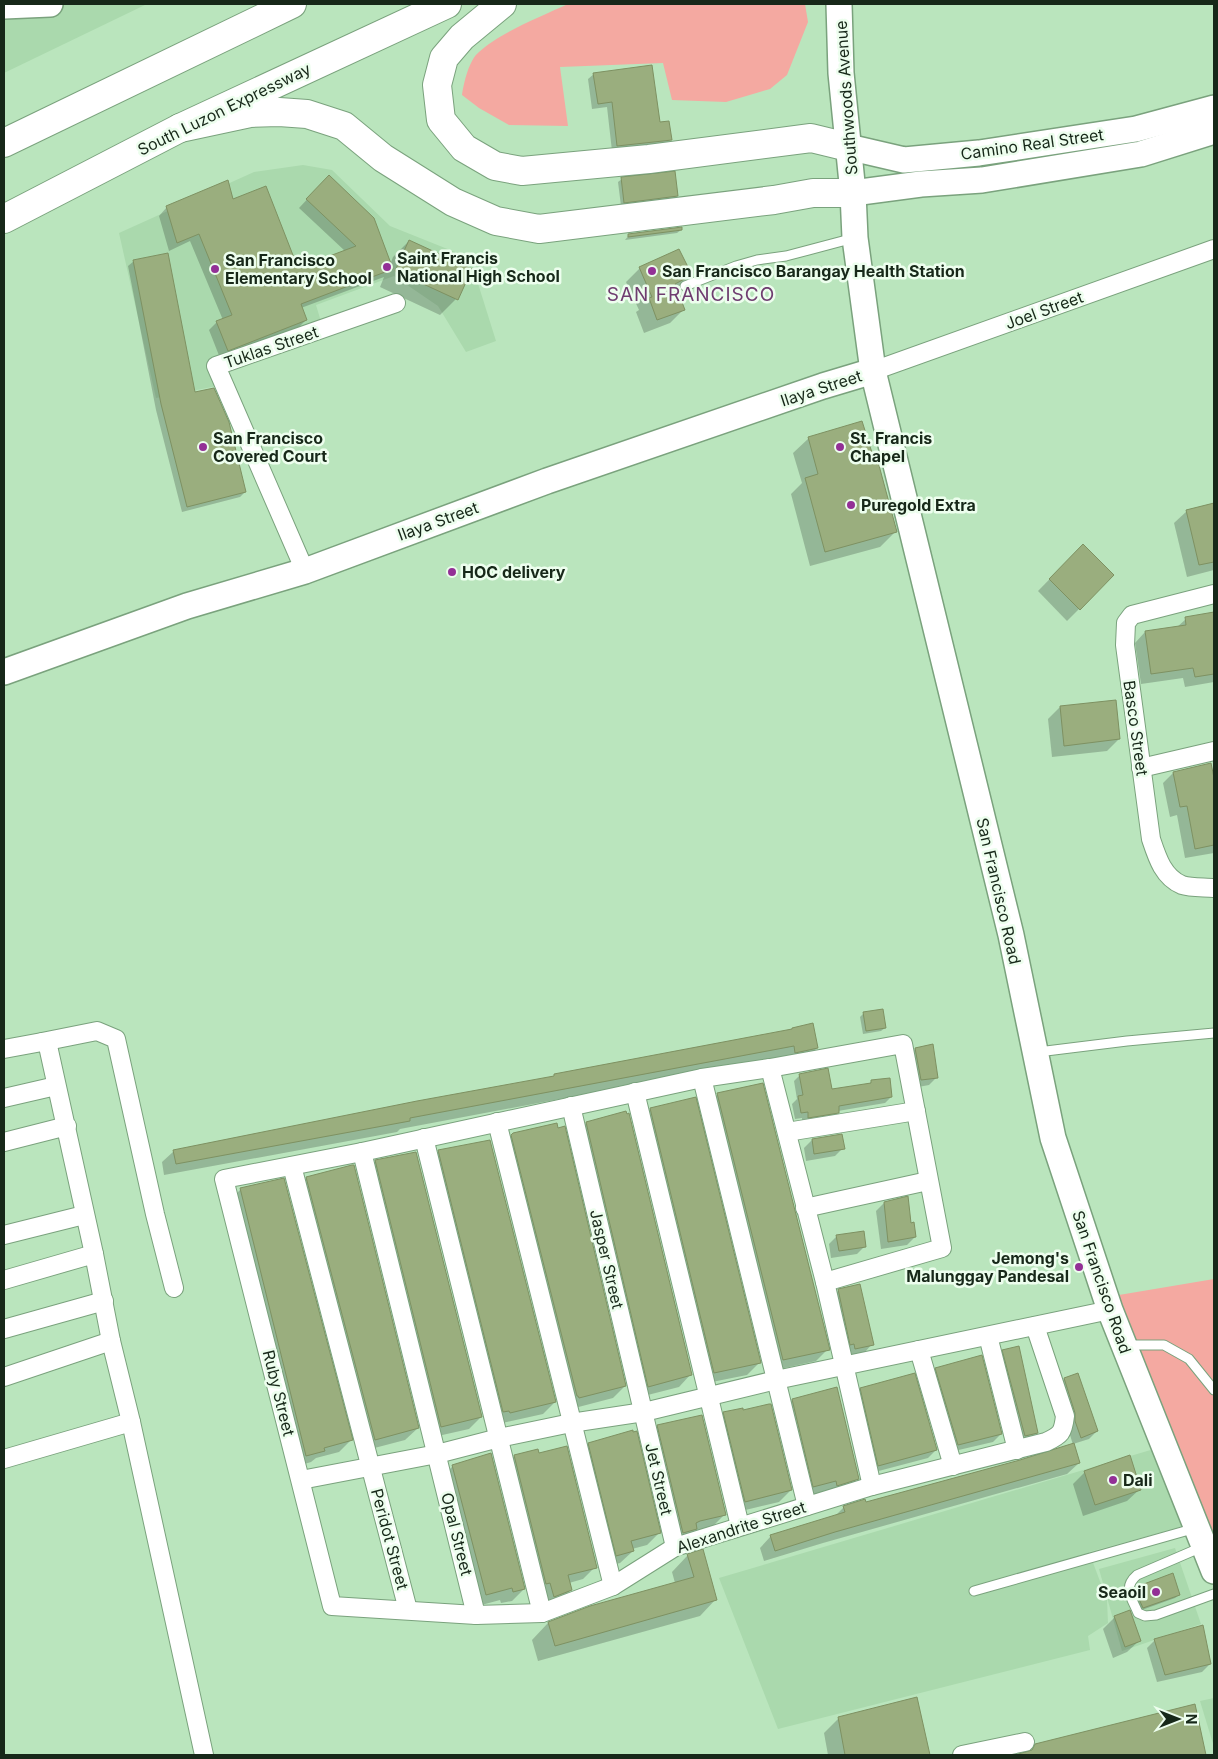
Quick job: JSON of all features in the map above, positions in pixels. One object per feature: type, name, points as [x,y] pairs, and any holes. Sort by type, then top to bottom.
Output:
[{"type":"highway","points":[[4,143],[292,4]]},
{"type":"highway","name":"South Luzon Expressway","points":[[4,219],[180,128],[447,4]]},
{"type":"highway","points":[[502,4],[462,37],[444,58],[437,86],[441,120],[464,148],[496,166],[522,171],[649,159],[811,138],[848,147]]},
{"type":"highway","points":[[180,128],[250,113],[280,112],[308,114],[344,126],[383,158],[453,202],[496,221],[540,229],[774,200],[813,193],[853,193]]},
{"type":"street","points":[[4,6],[50,4]]},
{"type":"street","name":"Southwoods Avenue","points":[[839,4],[841,73],[853,193]]},
{"type":"street","name":"Camino Real Street","points":[[848,147],[904,160],[979,153],[1144,127],[1214,108]]},
{"type":"street","points":[[1144,127],[1148,152]]},
{"type":"street","name":"Camino Real Street","points":[[853,193],[921,184],[982,180],[1148,152],[1214,131]]},
{"type":"street","name":"San Francisco Road","points":[[853,193],[855,238],[873,371],[1011,935],[1053,1138],[1110,1310],[1214,1571]]},
{"type":"street","name":"Joel Street","points":[[873,371],[1214,250]]},
{"type":"street","name":"Tuklas Street","points":[[305,571],[216,366],[396,303]]},
{"type":"street","name":"Ilaya Street","points":[[4,672],[187,606],[305,571],[547,481],[823,386],[873,371]]},
{"type":"street","name":"Basco Street","points":[[1214,594],[1132,615],[1126,623],[1125,645],[1151,839],[1160,865],[1172,879],[1183,885],[1214,888]]},
{"type":"street","points":[[1141,768],[1214,751]]},
{"type":"street","points":[[4,1048],[97,1031],[116,1039],[155,1214],[174,1288]]},
{"type":"street","points":[[42,1042],[48,1046],[67,1126],[111,1341],[131,1422],[204,1755]]},
{"type":"street","points":[[292,1166],[702,1078],[903,1044],[942,1248],[825,1282]]},
{"type":"street","points":[[770,1068],[825,1282],[872,1486]]},
{"type":"street","points":[[702,1078],[807,1506]]},
{"type":"street","points":[[4,1098],[56,1086]]},
{"type":"street","points":[[635,1092],[740,1526]]},
{"type":"street","name":"Jasper Street","points":[[571,1106],[644,1412]]},
{"type":"street","points":[[787,1132],[916,1111]]},
{"type":"street","points":[[497,1122],[613,1586]]},
{"type":"street","points":[[4,1142],[67,1126]]},
{"type":"street","points":[[424,1138],[542,1613]]},
{"type":"street","name":"Opal Street","points":[[362,1152],[476,1615]]},
{"type":"street","name":"Ruby Street","points":[[292,1166],[224,1179],[332,1606]]},
{"type":"street","name":"Peridot Street","points":[[292,1166],[408,1610]]},
{"type":"street","points":[[805,1208],[928,1181]]},
{"type":"street","points":[[4,1235],[84,1215]]},
{"type":"street","points":[[4,1280],[94,1254]]},
{"type":"street","points":[[4,1329],[104,1301]]},
{"type":"street","points":[[301,1480],[437,1454],[499,1438],[571,1423],[644,1412],[707,1395],[1110,1310]]},
{"type":"street","name":"Alexandrite Street","points":[[332,1606],[476,1615],[542,1613],[613,1586],[675,1547],[872,1486],[1046,1442],[1058,1436],[1063,1430],[1065,1416],[1034,1326]]},
{"type":"street","points":[[988,1336],[1017,1450]]},
{"type":"street","points":[[4,1377],[111,1341]]},
{"type":"street","points":[[919,1350],[953,1466]]},
{"type":"street","name":"Jet Street","points":[[644,1412],[675,1547]]},
{"type":"street","points":[[4,1459],[131,1422]]},
{"type":"street","points":[[962,1755],[1024,1742]]},
{"type":"lane","points":[[685,286],[757,260],[786,256],[855,238]]},
{"type":"lane","points":[[1035,1052],[1127,1040],[1214,1033]]},
{"type":"lane","points":[[1124,1345],[1164,1345],[1189,1360],[1214,1390]]},
{"type":"lane","points":[[974,1591],[1200,1537]]},
{"type":"lane","points":[[1200,1537],[1137,1575],[1130,1581],[1128,1590],[1138,1613],[1145,1616],[1156,1615],[1214,1594]]},
{"type":"shaded area","points":[[4,4],[147,4],[4,73]]},
{"type":"shaded area","points":[[568,4],[805,4],[808,22],[787,75],[770,89],[726,102],[672,100],[663,63],[560,67],[568,126],[509,125],[479,108],[462,95],[470,66],[479,52],[509,32]]},
{"type":"shaded area","name":"San Francisco Elementary School","points":[[303,165],[332,170],[390,226],[470,258],[496,341],[466,352],[438,306],[394,276],[316,305],[322,325],[211,365],[217,386],[156,398],[119,233],[254,172]]},
{"type":"shaded area","points":[[1214,1279],[1214,1539],[1113,1296]]},
{"type":"shaded area","points":[[1154,1449],[1185,1526],[1089,1552],[1107,1600],[1108,1623],[1088,1636],[1090,1650],[778,1729],[719,1578]]},
{"type":"shaded area","points":[[1175,1548],[1201,1624],[1122,1651],[1099,1569]]},
{"type":"shaded area","points":[[1214,1698],[1214,1747],[1200,1701]]},
{"type":"building","points":[[652,65],[660,122],[669,121],[672,140],[617,146],[612,102],[598,104],[593,73]]},
{"type":"building","points":[[675,171],[678,196],[624,203],[621,177]]},
{"type":"building","points":[[329,175],[374,218],[393,269],[301,304],[307,320],[228,351],[216,321],[232,315],[199,234],[177,243],[166,206],[228,180],[233,199],[266,186],[298,268],[356,246],[306,199]]},
{"type":"building","points":[[682,227],[682,230],[628,237],[628,234]]},
{"type":"building","points":[[409,240],[472,269],[458,300],[395,271]]},
{"type":"building","points":[[679,249],[692,275],[675,284],[685,310],[657,320],[649,298],[652,297],[639,267]]},
{"type":"building","points":[[168,253],[195,392],[214,388],[229,422],[246,492],[187,507],[161,404],[133,260]]},
{"type":"building","name":"Puregold Extra","points":[[862,421],[874,459],[877,458],[897,532],[825,552],[805,478],[818,474],[808,437]]},
{"type":"building","points":[[1214,503],[1214,562],[1199,565],[1186,510]]},
{"type":"building","points":[[1083,544],[1114,575],[1080,610],[1049,579]]},
{"type":"building","points":[[1214,612],[1214,674],[1195,677],[1193,668],[1151,674],[1145,631],[1186,625],[1185,617]]},
{"type":"building","points":[[1116,700],[1120,739],[1064,746],[1060,706]]},
{"type":"building","points":[[1211,763],[1214,778],[1214,845],[1195,849],[1187,806],[1180,807],[1173,772]]},
{"type":"building","points":[[883,1009],[886,1028],[866,1031],[863,1012]]},
{"type":"building","points":[[813,1023],[818,1048],[795,1053],[794,1046],[410,1118],[410,1121],[176,1164],[173,1150],[792,1029]]},
{"type":"building","points":[[933,1044],[938,1078],[921,1080],[915,1048]]},
{"type":"building","points":[[828,1068],[832,1089],[871,1083],[871,1080],[890,1078],[892,1097],[839,1106],[839,1113],[808,1118],[808,1112],[801,1113],[798,1096],[803,1095],[799,1074]]},
{"type":"building","points":[[763,1083],[830,1350],[783,1360],[717,1093]]},
{"type":"building","points":[[696,1097],[761,1363],[714,1373],[650,1108]]},
{"type":"building","points":[[626,1111],[627,1114],[629,1113],[692,1375],[648,1387],[586,1122]]},
{"type":"building","points":[[557,1123],[558,1128],[565,1126],[626,1386],[579,1398],[511,1135]]},
{"type":"building","points":[[842,1134],[845,1149],[814,1154],[812,1139]]},
{"type":"building","points":[[490,1140],[556,1402],[510,1413],[509,1411],[503,1412],[438,1150]]},
{"type":"building","points":[[416,1152],[482,1417],[441,1427],[375,1160]]},
{"type":"building","points":[[354,1165],[419,1428],[375,1440],[306,1177]]},
{"type":"building","points":[[284,1178],[353,1440],[324,1448],[325,1451],[306,1456],[240,1188]]},
{"type":"building","points":[[908,1196],[911,1223],[914,1222],[916,1237],[888,1242],[884,1202]]},
{"type":"building","points":[[864,1231],[866,1247],[839,1251],[836,1235]]},
{"type":"building","points":[[860,1284],[874,1345],[855,1349],[854,1344],[850,1345],[838,1289]]},
{"type":"building","points":[[1019,1346],[1038,1433],[1025,1436],[1002,1350]]},
{"type":"building","points":[[982,1355],[1002,1434],[958,1445],[935,1368]]},
{"type":"building","points":[[915,1373],[937,1450],[878,1466],[860,1388]]},
{"type":"building","points":[[1078,1373],[1098,1431],[1081,1438],[1064,1378]]},
{"type":"building","points":[[837,1387],[859,1479],[837,1486],[836,1481],[813,1487],[792,1399]]},
{"type":"building","points":[[771,1404],[792,1490],[745,1502],[723,1412]]},
{"type":"building","points":[[702,1415],[726,1515],[700,1521],[696,1523],[697,1529],[683,1533],[657,1425]]},
{"type":"building","points":[[633,1430],[633,1432],[637,1431],[661,1533],[631,1541],[634,1551],[616,1556],[588,1443]]},
{"type":"building","points":[[1074,1443],[1080,1463],[835,1532],[775,1551],[770,1535],[845,1512],[843,1506],[865,1499],[866,1502],[1020,1460]]},
{"type":"building","points":[[567,1446],[597,1568],[568,1575],[572,1590],[554,1597],[550,1583],[546,1584],[514,1455],[538,1449],[539,1453]]},
{"type":"building","points":[[491,1453],[525,1589],[513,1592],[512,1588],[486,1595],[452,1465]]},
{"type":"building","name":"Dali","points":[[1130,1455],[1141,1490],[1095,1505],[1084,1471]]},
{"type":"building","points":[[703,1549],[717,1600],[555,1646],[548,1622],[590,1606],[694,1577],[687,1554]]},
{"type":"building","name":"Seaoil","points":[[1173,1573],[1180,1595],[1143,1608],[1136,1592],[1136,1587]]},
{"type":"building","points":[[1130,1610],[1141,1641],[1125,1647],[1114,1616]]},
{"type":"building","points":[[1203,1625],[1211,1664],[1165,1675],[1154,1639]]},
{"type":"building","points":[[917,1697],[930,1755],[845,1755],[838,1717]]},
{"type":"building","points":[[1195,1704],[1206,1755],[1015,1755],[1032,1750],[1035,1744]]},
{"type":"place","name":"Saint Francis National High School","points":[[387,267]]},
{"type":"place","name":"San Francisco Elementary School","points":[[215,269]]},
{"type":"place","name":"San Francisco Barangay Health Station","points":[[652,271]]},
{"type":"place","name":"San Francisco Covered Court","points":[[203,447]]},
{"type":"place","name":"St. Francis Chapel","points":[[840,447]]},
{"type":"place","name":"Puregold Extra","points":[[851,505]]},
{"type":"place","name":"HOC delivery","points":[[452,572]]},
{"type":"place","name":"Jemong's Malunggay Pandesal","points":[[1079,1267]]},
{"type":"place","name":"Dali","points":[[1113,1480]]},
{"type":"place","name":"Seaoil","points":[[1156,1592]]},
{"type":"district","name":"SAN FRANCISCO","points":[[691,294]]}]
